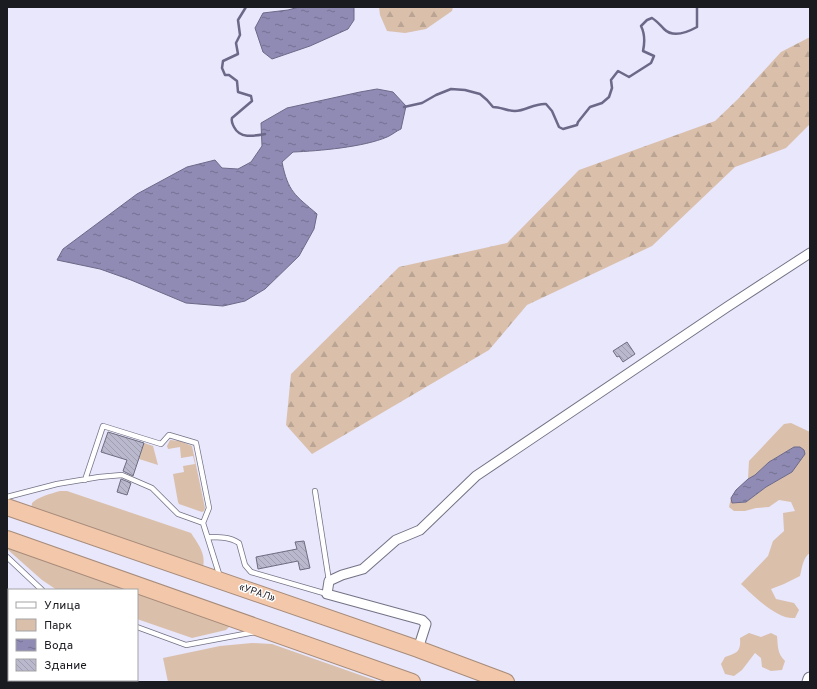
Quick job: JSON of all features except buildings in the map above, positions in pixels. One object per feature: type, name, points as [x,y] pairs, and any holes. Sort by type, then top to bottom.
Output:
[{"type":"highway","name":"«УРАЛ»","points":[[7,508],[418,649],[506,682]]},
{"type":"highway","points":[[7,539],[412,682]]},
{"type":"street","points":[[418,649],[426,624],[422,620],[327,594],[330,581],[342,575],[363,569],[396,540],[420,530],[476,476],[810,253]]},
{"type":"lane","points":[[85,480],[103,426],[161,444],[168,435],[196,443],[209,508],[203,523],[221,581]]},
{"type":"lane","points":[[7,496],[57,484],[122,476],[152,488],[178,514],[203,523]]},
{"type":"lane","points":[[315,491],[330,581]]},
{"type":"lane","points":[[208,537],[234,540],[239,543],[245,566],[252,572],[327,594]]},
{"type":"lane","points":[[7,557],[41,589]]},
{"type":"lane","points":[[138,627],[186,645],[264,630]]},
{"type":"green space","points":[[379,7],[453,7],[452,11],[426,29],[405,33],[387,31],[380,15]]},
{"type":"green space","points":[[810,37],[810,124],[786,148],[735,167],[652,246],[527,305],[489,350],[312,454],[286,425],[291,374],[399,267],[507,243],[579,170],[715,121],[738,99],[781,52]]},
{"type":"green space","points":[[791,423],[810,432],[810,553],[804,560],[800,576],[771,589],[776,599],[794,603],[799,610],[795,618],[788,618],[773,611],[759,601],[741,584],[768,556],[773,541],[784,531],[783,513],[795,511],[791,502],[779,500],[769,507],[745,511],[734,511],[729,507],[731,498],[732,503],[746,502],[766,487],[792,472],[794,447],[769,462],[755,475],[748,479],[749,461],[784,424]]},
{"type":"green space","points":[[170,440],[180,441],[192,446],[205,508],[202,512],[179,504],[178,502],[173,474],[184,472],[183,466],[195,464],[193,456],[181,458],[180,447],[168,449],[167,446]]},
{"type":"green space","points":[[144,443],[153,446],[158,465],[139,459]]},
{"type":"green space","points":[[60,491],[67,491],[191,533],[199,545],[202,553],[204,562],[203,567],[31,510],[32,503],[38,499]]},
{"type":"green space","points":[[7,547],[128,589],[56,589],[42,580],[7,549]]},
{"type":"green space","points":[[138,592],[230,626],[226,630],[192,638],[138,619]]},
{"type":"green space","points":[[749,633],[761,637],[771,633],[777,636],[779,652],[785,661],[782,670],[771,671],[762,667],[761,658],[755,653],[742,670],[734,676],[725,674],[721,664],[725,657],[733,654],[739,649],[740,638]]},
{"type":"green space","points":[[252,643],[272,644],[380,682],[168,682],[163,658],[220,646]]},
{"type":"green space","points":[[8,651],[8,681],[87,682],[7,682]]},
{"type":"water","points":[[299,7],[354,7],[354,20],[348,29],[310,46],[272,59],[263,52],[255,28],[263,13]]},
{"type":"water","points":[[377,89],[393,92],[406,106],[401,129],[387,137],[354,146],[293,152],[282,162],[290,187],[303,202],[317,214],[314,229],[299,256],[265,289],[245,301],[223,306],[186,303],[100,269],[57,260],[63,249],[137,194],[187,167],[215,160],[222,168],[238,169],[251,162],[262,146],[261,123],[287,108]]},
{"type":"water","points":[[794,447],[800,447],[804,450],[805,454],[792,472],[766,487],[746,502],[732,503],[731,498],[736,490],[748,479],[755,475],[769,462]]},
{"type":"waterway","points":[[246,7],[238,20],[240,35],[236,43],[238,54],[223,61],[222,68],[225,75],[229,75],[237,81],[238,92],[251,96],[252,101],[232,118],[234,127],[240,133],[248,136],[265,134]]},
{"type":"waterway","points":[[404,107],[422,103],[451,89],[465,90],[480,94],[493,107],[509,110],[519,111],[546,104],[552,111],[559,127],[563,129],[577,125],[590,107],[602,103],[609,97],[612,88],[611,80],[618,71],[629,77],[651,63],[654,56],[643,51],[644,38],[641,26],[647,20],[652,18],[668,32],[676,34],[689,31],[697,27],[697,7]]}]
